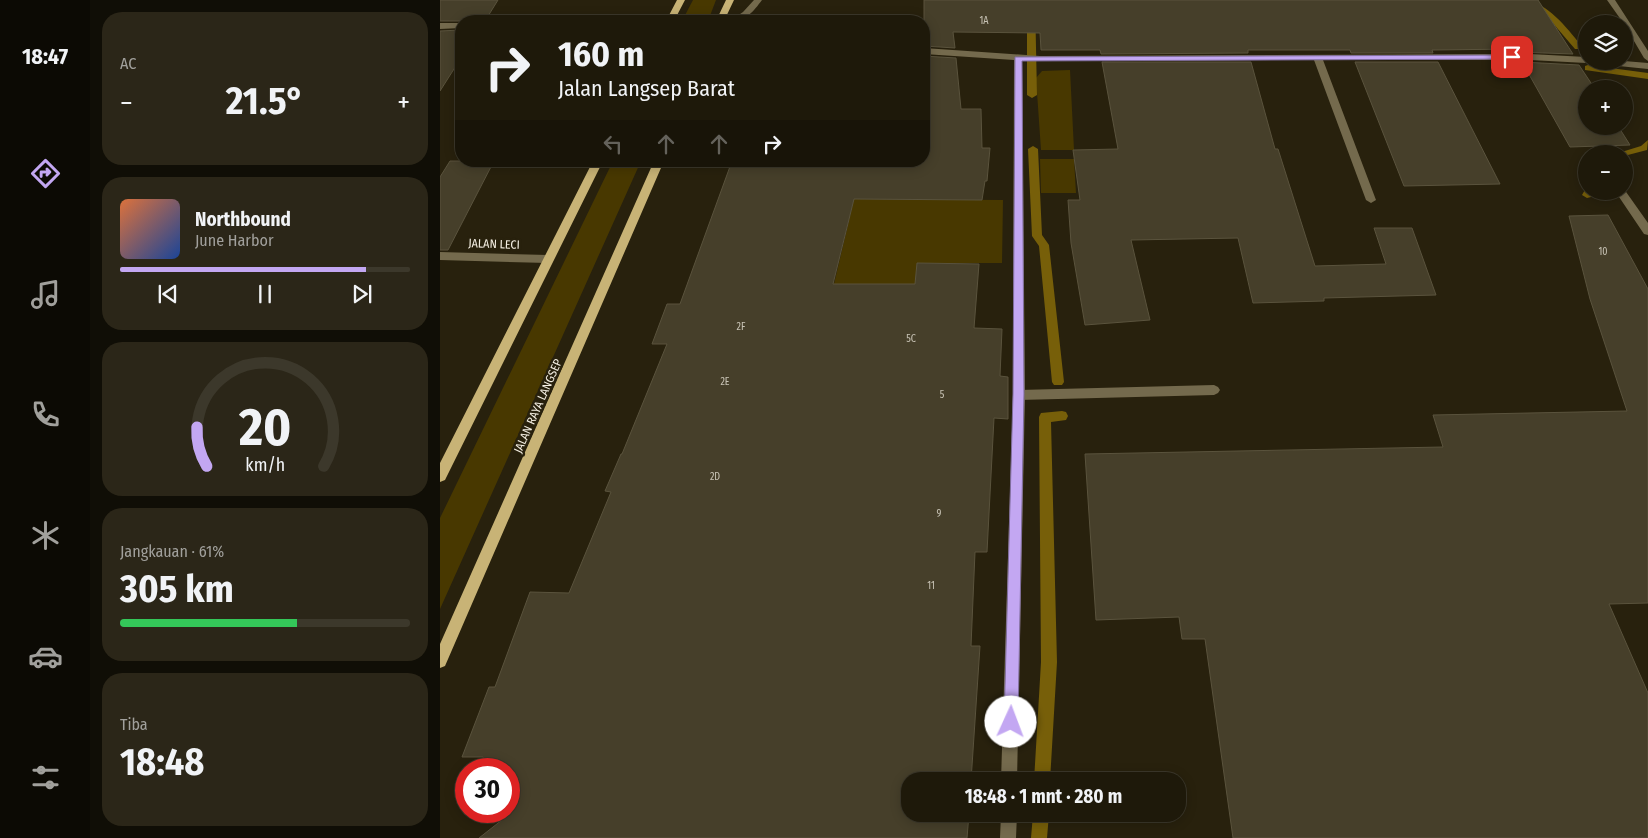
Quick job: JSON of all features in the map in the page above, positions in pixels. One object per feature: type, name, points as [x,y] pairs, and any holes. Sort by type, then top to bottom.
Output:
[{"type":"main road","points":[[673,15],[681,0]]},
{"type":"main road","points":[[723,15],[730,0]]},
{"type":"main road","points":[[440,476],[595,167]]},
{"type":"main road","name":"JALAN RAYA LANGSEP","points":[[440,661],[656,167]]},
{"type":"street","points":[[744,15],[758,0]]},
{"type":"street","points":[[1611,0],[1648,58]]},
{"type":"street","points":[[440,26],[455,26]]},
{"type":"street","points":[[930,52],[1018,59],[1530,57],[1578,60]]},
{"type":"street","points":[[1010,772],[1019,394],[1018,59]]},
{"type":"street","points":[[1318,59],[1371,200]]},
{"type":"street","points":[[1633,64],[1648,66]]},
{"type":"street","points":[[1626,200],[1648,231]]},
{"type":"street","name":"JALAN LECI","points":[[440,256],[548,259]]},
{"type":"street","points":[[1019,394],[1214,390]]},
{"type":"street","points":[[1008,838],[1009,822]]},
{"type":"shaded area","points":[[693,0],[716,0],[710,15],[685,15]]},
{"type":"shaded area","points":[[1070,70],[1074,150],[1041,150],[1036,78],[1042,71]]},
{"type":"shaded area","points":[[1040,159],[1074,159],[1076,193],[1041,193]]},
{"type":"shaded area","points":[[610,167],[638,167],[440,609],[440,518]]},
{"type":"shaded area","points":[[854,199],[1003,200],[1002,263],[917,263],[915,284],[834,284]]},
{"type":"building","points":[[440,0],[498,0],[489,15],[455,15],[455,21],[440,21]]},
{"type":"building","points":[[924,0],[1538,0],[1573,54],[1517,52],[1516,49],[1432,50],[1433,53],[1351,53],[1350,50],[1248,50],[1248,53],[1101,54],[1100,50],[1041,50],[1040,33],[953,32],[955,48],[930,46],[930,15],[924,15]]},
{"type":"building","points":[[455,30],[455,67],[440,91],[440,31]]},
{"type":"building","points":[[930,56],[956,58],[961,109],[981,109],[982,148],[990,148],[987,181],[985,181],[982,200],[854,199],[833,284],[915,284],[917,263],[979,264],[974,328],[1002,329],[1000,376],[1008,377],[1008,419],[994,418],[987,552],[975,552],[971,646],[980,646],[972,772],[901,772],[901,822],[968,822],[967,838],[479,838],[498,823],[520,823],[520,758],[462,757],[489,687],[495,687],[530,592],[569,593],[611,492],[605,491],[667,344],[652,344],[667,304],[680,304],[730,167],[930,167]]},
{"type":"building","points":[[1102,62],[1251,62],[1275,149],[1278,149],[1315,266],[1386,264],[1374,228],[1412,228],[1436,295],[1324,298],[1324,301],[1253,303],[1238,238],[1131,240],[1150,320],[1085,325],[1071,243],[1068,200],[1080,200],[1073,150],[1118,149]]},
{"type":"building","points":[[1355,62],[1438,62],[1500,184],[1404,186]]},
{"type":"building","points":[[1522,62],[1578,65],[1578,70],[1582,70],[1589,80],[1578,80],[1578,135],[1624,135],[1630,145],[1578,145],[1578,147],[1570,147]]},
{"type":"building","points":[[450,161],[455,161],[455,167],[491,167],[448,250],[440,250],[440,177]]},
{"type":"building","points":[[1608,215],[1648,289],[1648,603],[1609,604],[1648,693],[1648,838],[1233,838],[1205,639],[1182,639],[1179,617],[1096,620],[1085,454],[1443,447],[1433,415],[1627,411],[1590,299],[1569,216]]},
{"type":"waterway","points":[[1031,0],[1032,95]]},
{"type":"waterway","points":[[1525,0],[1554,19],[1578,47]]},
{"type":"waterway","points":[[1603,70],[1648,76]]},
{"type":"waterway","points":[[1633,151],[1644,148],[1648,143]]},
{"type":"waterway","points":[[1033,149],[1037,236],[1044,245],[1058,382]]},
{"type":"waterway","points":[[1043,772],[1049,662],[1045,417],[1062,416]]},
{"type":"waterway","points":[[1039,838],[1040,822]]},
{"type":"route","points":[[1011,722],[1019,394],[1018,59],[1512,57]]}]
